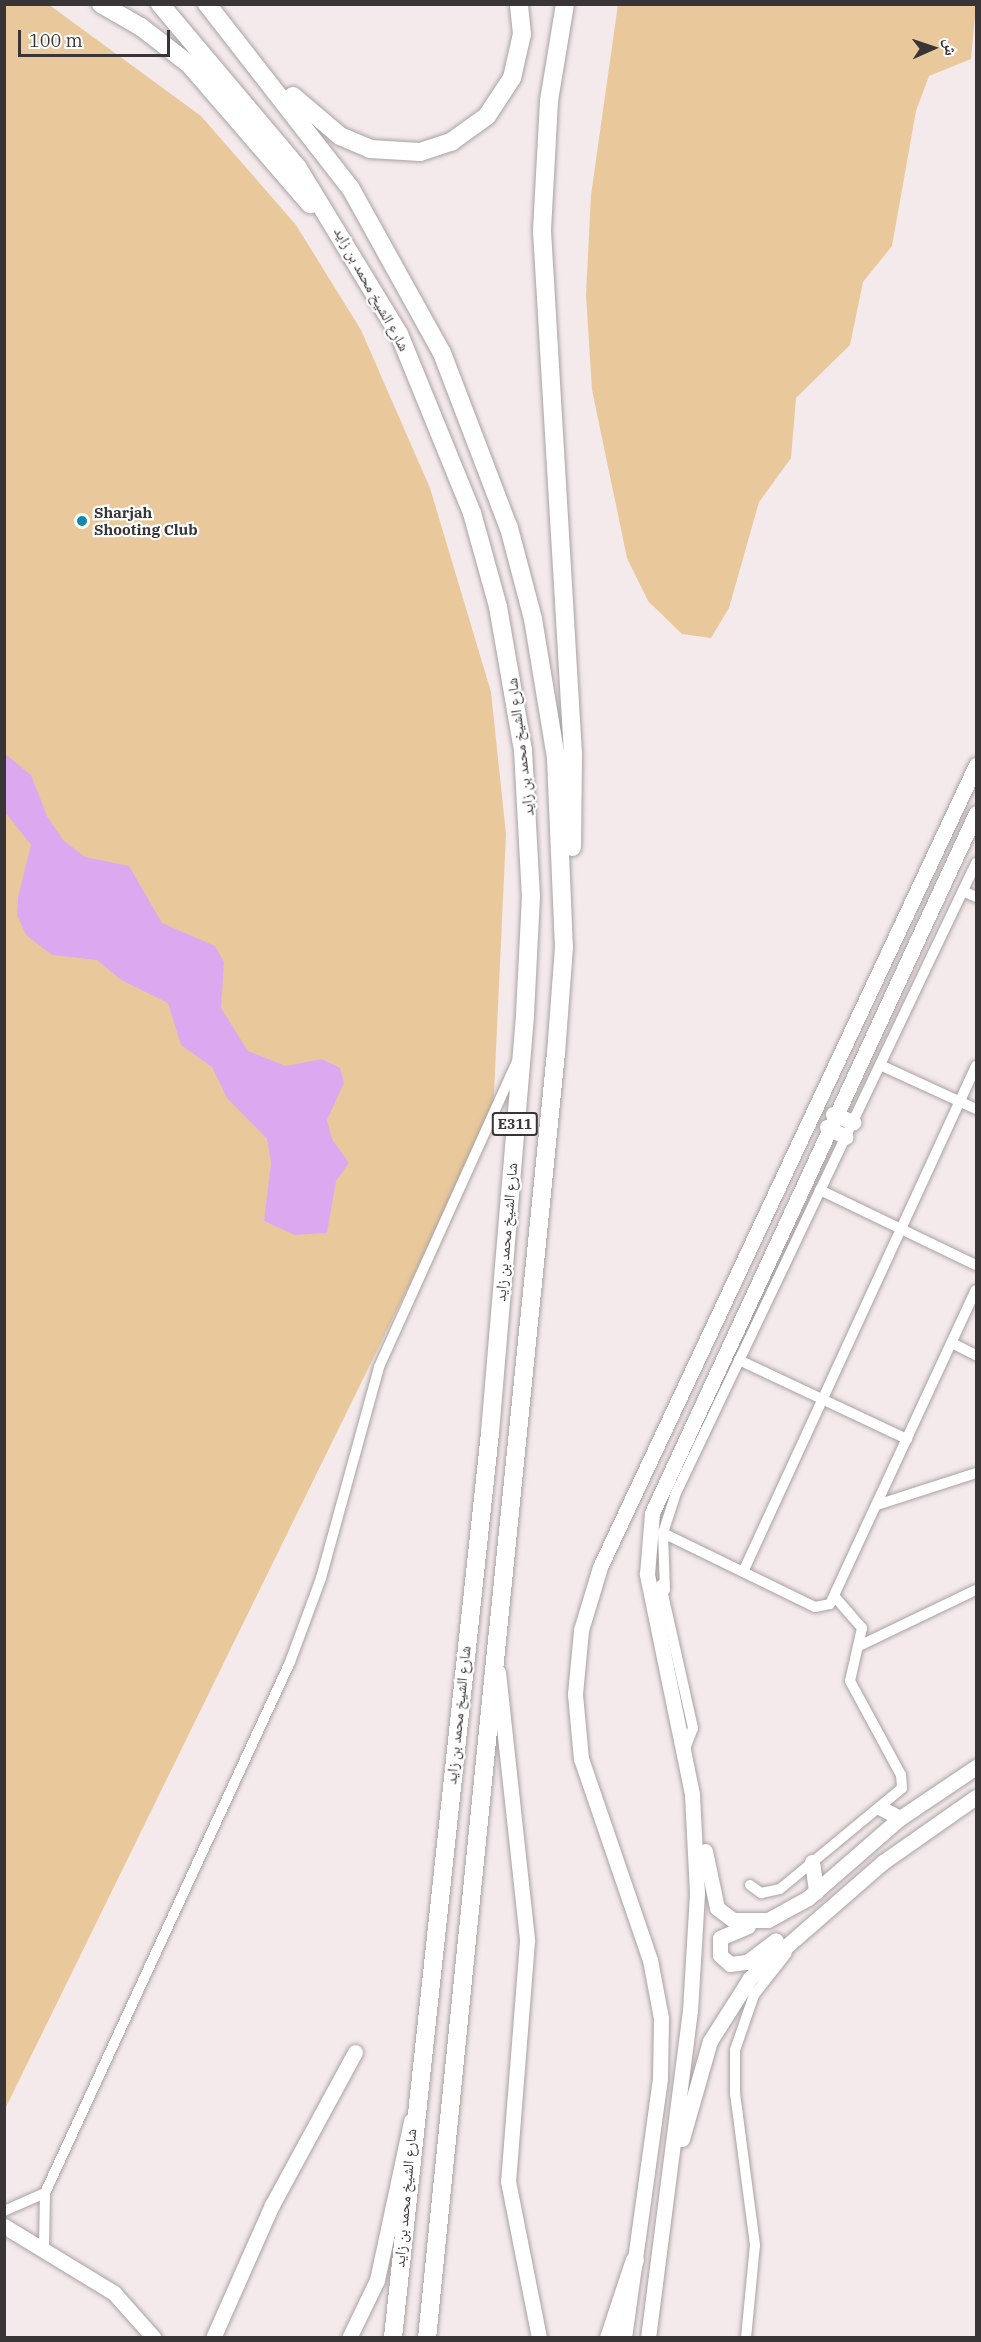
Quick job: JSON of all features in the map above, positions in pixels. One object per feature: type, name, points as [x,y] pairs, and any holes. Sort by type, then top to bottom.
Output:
[{"type":"highway","points":[[101,4],[141,27],[190,65],[352,249]]},
{"type":"highway","name":"شارع الشيخ محمد بن زايد","points":[[160,4],[269,129],[352,249],[439,422],[472,513],[506,645],[523,750],[530,847],[521,1051],[490,1433],[413,2115],[393,2337]]},
{"type":"highway","name":"شارع الشيخ محمد بن زايد","points":[[207,4],[259,65],[337,169],[399,269],[442,353],[495,483],[533,619],[550,712],[560,805],[564,947],[496,1659],[428,2332]]},
{"type":"highway","points":[[259,65],[327,126],[355,144],[387,152],[436,148],[476,126],[505,92],[520,49],[519,4]]},
{"type":"highway","points":[[564,947],[573,754],[542,231],[549,101],[565,4]]},
{"type":"highway","points":[[609,2337],[635,2260]]},
{"type":"main road","points":[[624,2337],[660,2078],[661,2018],[650,1960],[581,1759],[575,1695],[581,1630],[600,1567],[976,765]]},
{"type":"main road","points":[[759,1922],[733,1920],[713,1903],[646,1574],[648,1528],[661,1484],[976,813]]},
{"type":"main road","points":[[830,1120],[853,1122]]},
{"type":"main road","points":[[830,1120],[846,1137]]},
{"type":"main road","points":[[496,1659],[527,1933],[508,2181],[539,2337]]},
{"type":"main road","points":[[802,1928],[743,1964],[723,1959],[718,1947],[722,1935],[759,1922],[816,1892],[900,1818],[976,1767]]},
{"type":"main road","points":[[648,2337],[671,2166],[695,1952],[692,1794]]},
{"type":"main road","points":[[671,2166],[718,2024],[750,1978],[802,1928],[907,1844],[976,1797]]},
{"type":"main road","points":[[881,1808],[900,1818]]},
{"type":"main road","points":[[812,1862],[816,1892]]},
{"type":"main road","points":[[213,2337],[277,2195],[355,2052]]},
{"type":"main road","points":[[349,2337],[377,2280],[413,2115]]},
{"type":"main road","points":[[4,2226],[114,2293],[154,2337]]},
{"type":"street","points":[[684,1752],[693,1728],[665,1590],[663,1533],[675,1495],[976,863]]},
{"type":"street","points":[[963,891],[976,897]]},
{"type":"street","points":[[44,2249],[45,2193],[290,1662],[321,1578],[379,1367],[478,1156],[521,1051]]},
{"type":"street","points":[[880,1065],[976,1109]]},
{"type":"street","points":[[743,1572],[976,1066]]},
{"type":"street","points":[[820,1190],[976,1265]]},
{"type":"street","points":[[663,1533],[815,1607],[827,1606],[835,1597],[976,1290]]},
{"type":"street","points":[[952,1343],[976,1355]]},
{"type":"street","points":[[739,1360],[908,1439]]},
{"type":"street","points":[[877,1505],[976,1473]]},
{"type":"street","points":[[646,1574],[665,1590]]},
{"type":"street","points":[[860,1647],[976,1590]]},
{"type":"street","points":[[750,1885],[761,1893],[776,1892],[900,1792],[902,1779],[850,1681],[860,1647],[860,1623],[835,1597]]},
{"type":"street","points":[[746,2337],[755,2253],[735,2093],[735,2050],[754,1995],[802,1928]]},
{"type":"street","points":[[4,2211],[45,2193]]},
{"type":"shaded area","points":[[48,4],[201,116],[296,225],[361,330],[430,488],[491,692],[506,834],[493,1114],[5,2109],[4,5]]},
{"type":"shaded area","points":[[618,4],[976,5],[971,59],[929,76],[916,111],[892,246],[863,282],[850,345],[796,398],[791,458],[759,502],[729,608],[711,638],[682,634],[648,601],[627,558],[592,390],[586,295],[591,195]]},
{"type":"shaded area","points":[[4,753],[31,775],[47,816],[63,840],[85,857],[129,866],[162,923],[215,946],[224,962],[221,1008],[248,1051],[286,1066],[322,1059],[340,1068],[344,1083],[327,1120],[332,1139],[349,1163],[336,1181],[327,1233],[295,1235],[264,1221],[271,1163],[267,1139],[227,1098],[212,1067],[181,1045],[168,1003],[121,980],[97,960],[52,955],[26,935],[17,915],[18,897],[31,845],[5,812]]},
{"type":"place","name":"Sharjah Shooting Club","points":[[82,521]]}]
